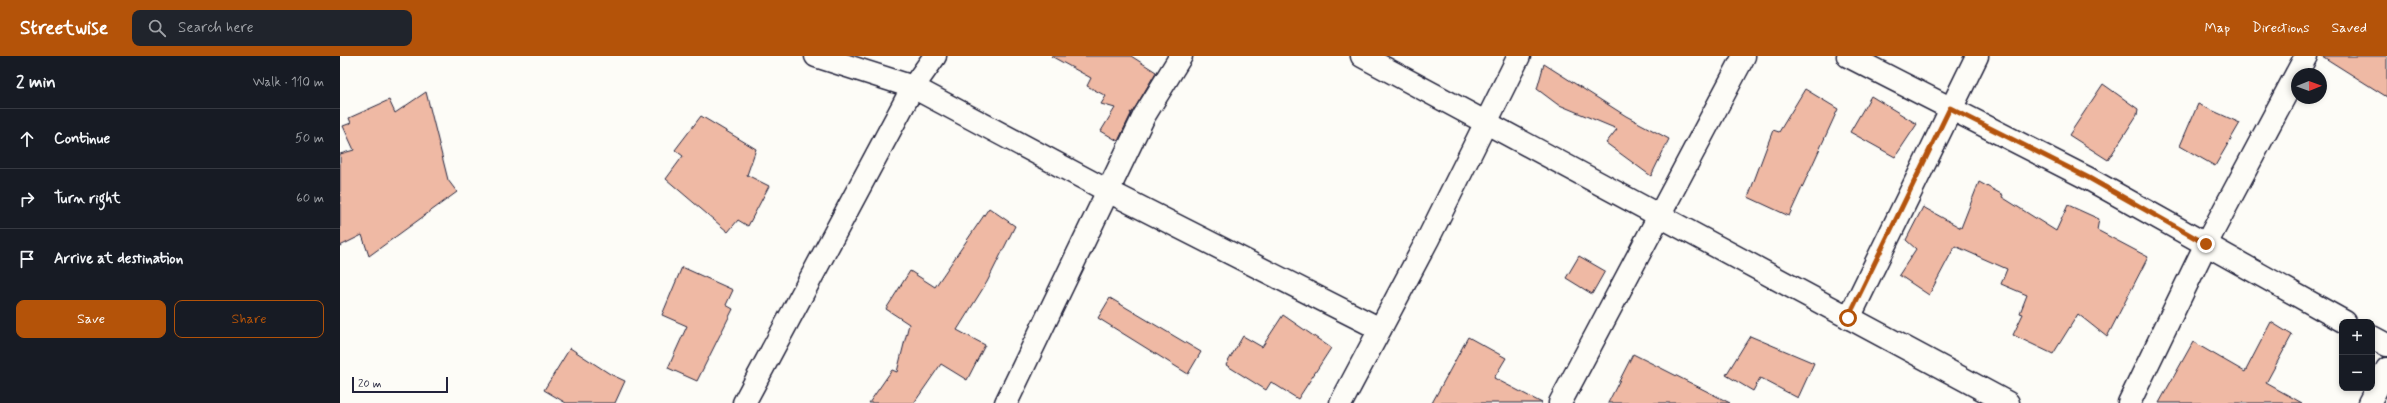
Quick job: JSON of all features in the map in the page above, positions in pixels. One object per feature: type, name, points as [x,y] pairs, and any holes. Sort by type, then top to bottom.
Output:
[{"type":"street","points":[[816,56],[913,87],[1108,191],[1380,329]]},
{"type":"street","points":[[744,403],[913,87],[935,56]]},
{"type":"street","points":[[1006,403],[1144,116],[1181,56]]},
{"type":"street","points":[[1362,56],[2008,403]]},
{"type":"street","points":[[1341,403],[1486,123],[1519,56]]},
{"type":"street","points":[[1560,403],[1744,56]]},
{"type":"street","points":[[1848,56],[2089,178],[2340,319]]},
{"type":"street","points":[[1848,318],[1950,108],[1977,56]]},
{"type":"street","points":[[2129,403],[2206,244],[2306,56]]},
{"type":"street","points":[[2375,339],[2387,345]]},
{"type":"street","points":[[2369,403],[2387,370]]},
{"type":"building","points":[[1051,56],[1131,56],[1156,72],[1132,113],[1130,112],[1131,114],[1118,141],[1101,131],[1115,108],[1101,104],[1106,96],[1087,86],[1091,78]]},
{"type":"building","points":[[2322,56],[2387,56],[2387,97]]},
{"type":"building","points":[[1544,64],[1626,116],[1669,139],[1651,176],[1606,143],[1617,129],[1557,104],[1537,89]]},
{"type":"building","points":[[2103,84],[2138,109],[2137,115],[2108,160],[2069,135]]},
{"type":"building","points":[[1805,89],[1838,109],[1789,216],[1748,197],[1773,130],[1779,132]]},
{"type":"building","points":[[426,92],[448,180],[457,192],[369,256],[362,235],[340,246],[340,154],[354,150],[343,126],[351,123],[349,118],[389,100],[395,113]]},
{"type":"building","points":[[1871,96],[1917,124],[1895,157],[1850,132]]},
{"type":"building","points":[[2198,104],[2240,123],[2215,166],[2180,146]]},
{"type":"building","points":[[701,116],[756,149],[747,175],[769,186],[748,226],[738,220],[728,232],[666,179],[683,156],[675,150]]},
{"type":"building","points":[[1979,182],[2003,195],[2002,197],[2056,231],[2068,205],[2099,219],[2097,230],[2148,257],[2107,337],[2078,314],[2053,354],[2013,335],[2023,314],[2020,313],[2027,295],[2001,284],[2007,269],[1955,246],[1929,295],[1899,275],[1916,249],[1906,240],[1923,207],[1961,228]]},
{"type":"building","points":[[989,208],[1015,226],[987,282],[957,330],[985,345],[967,380],[941,364],[914,403],[869,403],[892,370],[897,372],[909,324],[886,309],[910,271],[935,287]]},
{"type":"building","points":[[1579,256],[1605,271],[1592,294],[1566,278]]},
{"type":"building","points":[[682,267],[733,290],[726,305],[733,309],[697,381],[668,368],[687,326],[662,315]]},
{"type":"building","points":[[1110,298],[1201,352],[1188,374],[1098,318]]},
{"type":"building","points":[[1283,315],[1331,348],[1298,399],[1271,382],[1266,390],[1226,365],[1243,336],[1262,347]]},
{"type":"building","points":[[2271,322],[2292,335],[2266,383],[2302,403],[2159,403],[2193,342],[2245,372]]},
{"type":"building","points":[[1750,336],[1814,363],[1798,398],[1760,378],[1753,391],[1726,375]]},
{"type":"building","points":[[1468,337],[1506,358],[1494,378],[1542,403],[1432,403]]},
{"type":"building","points":[[570,348],[610,374],[625,381],[615,403],[566,403],[544,390]]},
{"type":"building","points":[[1633,354],[1657,366],[1730,403],[1608,403]]},
{"type":"route","points":[[1848,318],[1950,108],[2089,178],[2206,244]]}]
